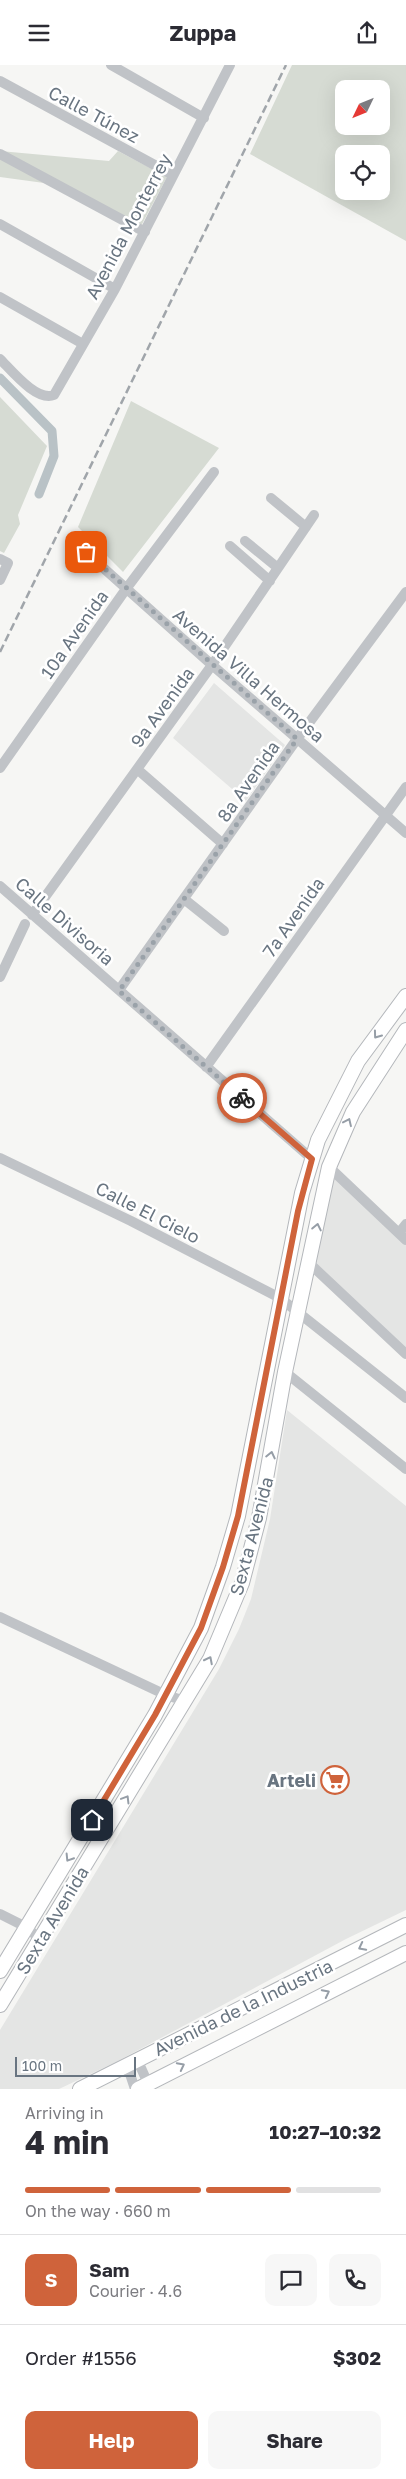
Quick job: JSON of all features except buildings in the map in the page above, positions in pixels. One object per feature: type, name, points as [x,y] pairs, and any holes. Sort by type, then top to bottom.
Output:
[{"type":"main road","name":"Sexta Avenida","points":[[0,1971],[166,1695],[201,1628],[223,1567],[238,1516],[302,1193],[318,1140],[336,1101],[358,1061],[406,996]]},
{"type":"main road","name":"Sexta Avenida","points":[[0,2005],[210,1659],[242,1583],[258,1518],[285,1372],[330,1167],[352,1112],[406,1030]]},
{"type":"main road","name":"Avenida de la Industria","points":[[80,2089],[406,1925]]},
{"type":"main road","name":"Avenida de la Industria","points":[[143,2088],[406,1953]]},
{"type":"street","points":[[111,65],[204,118]]},
{"type":"street","name":"Avenida Monterrey","points":[[0,359],[38,395],[48,397],[54,395],[115,289],[230,65]]},
{"type":"street","name":"Calle Túnez","points":[[0,81],[173,175]]},
{"type":"street","points":[[0,154],[145,232]]},
{"type":"street","points":[[0,225],[115,289]]},
{"type":"street","points":[[0,297],[83,344]]},
{"type":"street","name":"10a Avenida","points":[[0,768],[126,589],[214,472]]},
{"type":"street","points":[[271,498],[306,527]]},
{"type":"street","name":"9a Avenida","points":[[32,915],[212,665],[314,515]]},
{"type":"street","name":"Avenida Villa Hermosa","points":[[72,540],[212,665],[406,833]]},
{"type":"street","points":[[245,541],[278,568]]},
{"type":"street","points":[[230,546],[270,581]]},
{"type":"street","points":[[0,580],[4,561]]},
{"type":"street","name":"8a Avenida","points":[[119,991],[297,739],[406,592]]},
{"type":"street","points":[[137,769],[223,844]]},
{"type":"street","name":"7a Avenida","points":[[206,1067],[406,787]]},
{"type":"street","name":"Calle Divisoria","points":[[0,886],[312,1159]]},
{"type":"street","points":[[184,899],[224,931]]},
{"type":"street","points":[[0,977],[25,924]]},
{"type":"street","name":"Calle El Cielo","points":[[0,1158],[131,1221],[280,1298],[406,1398]]},
{"type":"street","points":[[330,1167],[402,1237],[406,1223]]},
{"type":"street","points":[[309,1263],[406,1353]]},
{"type":"street","points":[[285,1372],[406,1469]]},
{"type":"street","points":[[0,1617],[166,1695],[185,1701]]},
{"type":"street","points":[[0,1914],[26,1927],[40,1939]]},
{"type":"street","points":[[132,2062],[143,2088]]},
{"type":"shaded area","points":[[292,65],[406,65],[406,241],[250,154]]},
{"type":"shaded area","points":[[0,151],[109,161],[118,151],[167,177],[141,226]]},
{"type":"shaded area","points":[[0,158],[44,183],[0,177]]},
{"type":"shaded area","points":[[0,397],[47,446],[18,515],[20,524],[4,553],[0,551]]},
{"type":"shaded area","points":[[131,401],[219,448],[123,572],[78,527]]},
{"type":"shaded area","points":[[214,683],[285,745],[246,801],[173,738]]},
{"type":"shaded area","points":[[329,1167],[406,1240],[406,1350],[310,1259]]},
{"type":"shaded area","points":[[287,1410],[406,1506],[406,1910],[346,1939],[116,2062],[59,2089],[0,2089],[0,2030],[219,1669],[239,1629],[251,1599],[270,1519]]},
{"type":"waterway","points":[[0,378],[52,431],[54,456],[39,494]]},
{"type":"railway","points":[[0,652],[286,65]]},
{"type":"way so far","points":[[86,552],[297,739],[119,991],[242,1098]]},
{"type":"place","name":"Arteli","points":[[335,1780]]},
{"type":"route","points":[[92,1820],[155,1715],[201,1628],[223,1567],[238,1516],[298,1211],[312,1159],[242,1098]]}]
